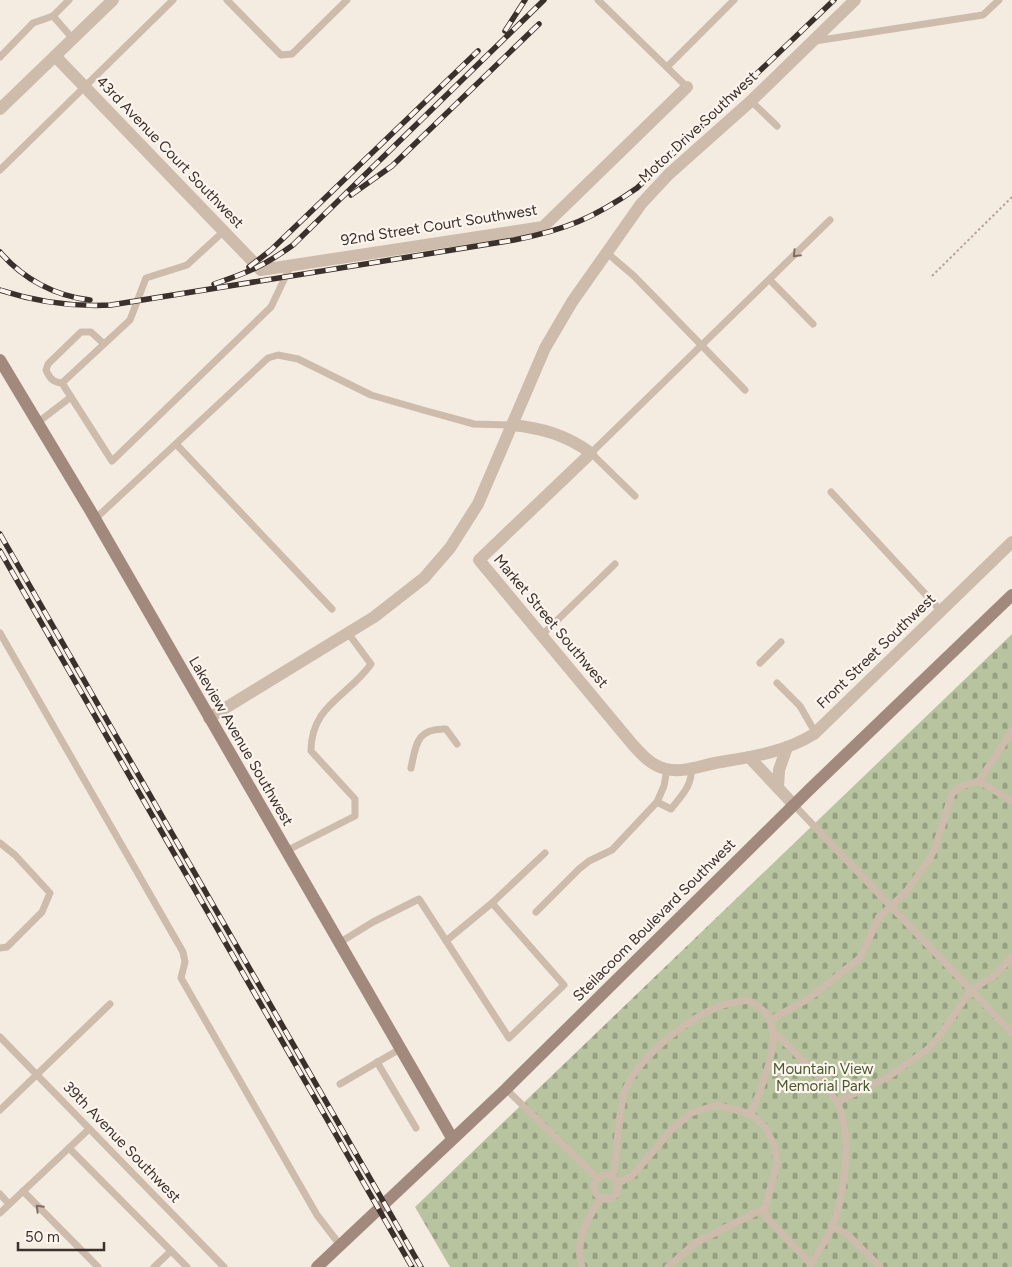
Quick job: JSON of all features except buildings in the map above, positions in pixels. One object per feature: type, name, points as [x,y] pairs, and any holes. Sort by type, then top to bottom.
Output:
[{"type":"main road","name":"Lakeview Avenue Southwest","points":[[0,360],[95,519],[452,1138]]},
{"type":"main road","name":"Steilacoom Boulevard Southwest","points":[[320,1266],[452,1138],[506,1089],[794,805],[1012,595]]},
{"type":"street","points":[[2,103],[55,56],[113,0]]},
{"type":"street","name":"Motor Drive Southwest","points":[[209,718],[374,617],[424,578],[450,548],[478,504],[545,348],[572,302],[641,204],[669,174],[751,101],[855,0]]},
{"type":"street","name":"43rd Avenue Court Southwest","points":[[55,56],[261,270]]},
{"type":"street","name":"92nd Street Court Southwest","points":[[261,270],[543,227],[687,87]]},
{"type":"street","points":[[512,425],[555,433],[574,441],[591,453]]},
{"type":"street","name":"Market Street Southwest","points":[[591,453],[479,560],[642,754],[650,762],[667,770]]},
{"type":"street","name":"Front Street Southwest","points":[[749,757],[765,755],[788,747],[815,732],[1012,542]]},
{"type":"street","points":[[778,788],[780,770],[788,747]]},
{"type":"street","points":[[667,770],[691,768],[749,757],[794,805]]},
{"type":"lane","points":[[0,57],[33,24],[53,16],[69,0]]},
{"type":"lane","points":[[0,170],[173,0]]},
{"type":"lane","points":[[227,0],[281,55],[292,54],[347,0]]},
{"type":"lane","points":[[598,0],[687,87]]},
{"type":"lane","points":[[668,68],[734,0]]},
{"type":"lane","points":[[812,41],[983,15],[999,0]]},
{"type":"lane","points":[[53,16],[73,39]]},
{"type":"lane","points":[[751,101],[777,126]]},
{"type":"lane","points":[[635,496],[591,453],[830,220]]},
{"type":"lane","points":[[62,383],[130,320],[146,278],[187,265],[224,231]]},
{"type":"lane","points":[[606,252],[634,276],[745,390]]},
{"type":"lane","points":[[62,383],[112,461],[271,307],[291,265]]},
{"type":"lane","points":[[770,280],[813,324]]},
{"type":"lane","points":[[62,383],[55,382],[49,377],[46,370],[48,364],[81,332],[91,332],[104,344]]},
{"type":"lane","points":[[95,519],[268,358],[278,355],[298,359],[371,395],[474,424],[512,425]]},
{"type":"lane","points":[[37,423],[71,398]]},
{"type":"lane","points":[[176,444],[332,609]]},
{"type":"lane","points":[[831,492],[941,611]]},
{"type":"lane","points":[[543,634],[615,564]]},
{"type":"lane","points":[[0,633],[183,952],[185,962],[181,978],[317,1215],[340,1245]]},
{"type":"lane","points":[[286,850],[355,816],[355,799],[311,752],[311,734],[321,714],[364,673],[370,664],[348,633]]},
{"type":"lane","points":[[760,663],[781,642]]},
{"type":"lane","points":[[778,683],[800,706],[815,732]]},
{"type":"lane","points":[[411,768],[416,743],[422,735],[433,729],[446,729],[458,744]]},
{"type":"lane","points":[[979,782],[1012,731]]},
{"type":"lane","points":[[657,802],[671,809],[686,790],[692,778],[691,768]]},
{"type":"lane","points":[[536,912],[579,869],[589,861],[612,850],[657,802],[664,786],[667,770]]},
{"type":"lane","points":[[770,1020],[808,999],[860,958],[878,917],[906,892],[929,860],[935,848],[952,794],[962,785],[979,782],[1012,801]]},
{"type":"lane","points":[[794,805],[1012,1033]]},
{"type":"lane","points":[[0,843],[50,893],[42,912],[7,947],[0,948]]},
{"type":"lane","points":[[446,941],[492,903],[545,853]]},
{"type":"lane","points":[[339,943],[373,922],[419,899],[509,1038],[564,985],[492,903]]},
{"type":"lane","points":[[837,1102],[888,1077],[928,1049],[971,990],[995,975],[1012,957]]},
{"type":"lane","points":[[613,1176],[618,1124],[625,1092],[641,1066],[663,1042],[693,1019],[719,1006],[747,1000],[762,1009],[770,1020],[774,1040],[764,1083],[751,1114]]},
{"type":"lane","points":[[0,1110],[36,1073],[110,1004]]},
{"type":"lane","points":[[618,1183],[613,1176],[605,1174],[597,1178],[594,1190],[601,1198],[607,1199],[614,1196],[618,1183],[632,1176],[672,1129],[691,1113],[717,1105],[751,1114],[765,1127],[775,1147],[778,1164],[765,1208],[766,1217],[811,1265],[824,1246],[840,1205],[846,1169],[844,1126],[837,1102],[820,1079],[772,1030]]},
{"type":"lane","name":"39th Avenue Southwest","points":[[0,1037],[224,1267]]},
{"type":"lane","points":[[340,1084],[400,1049]]},
{"type":"lane","points":[[377,1062],[416,1128]]},
{"type":"lane","points":[[506,1089],[597,1178]]},
{"type":"lane","points":[[0,1213],[89,1129]]},
{"type":"lane","points":[[69,1148],[187,1267]]},
{"type":"lane","points":[[23,1191],[98,1267]]},
{"type":"lane","points":[[0,1194],[9,1204]]},
{"type":"lane","points":[[582,1267],[578,1256],[580,1238],[586,1220],[601,1198]]},
{"type":"lane","points":[[668,1267],[696,1243],[765,1208]]},
{"type":"lane","points":[[832,1226],[848,1235],[880,1267]]},
{"type":"lane","points":[[154,1267],[171,1251]]},
{"type":"path","points":[[932,276],[1012,197]]},
{"type":"green space","name":"Mountain View Memorial Park","points":[[1012,634],[1012,1267],[450,1267],[415,1207]]},
{"type":"railway","points":[[505,31],[525,0]]},
{"type":"railway","points":[[214,284],[255,268],[293,245],[544,0]]},
{"type":"railway","points":[[0,290],[27,298],[55,303],[111,305],[514,240],[564,227],[593,215],[637,188],[834,0]]},
{"type":"railway","points":[[351,195],[392,166],[539,24]]},
{"type":"railway","points":[[249,267],[271,250],[478,51]]},
{"type":"railway","points":[[0,252],[9,262],[40,285],[64,295],[90,300]]},
{"type":"railway","points":[[0,534],[421,1267]]},
{"type":"railway","points":[[0,551],[412,1267]]}]
